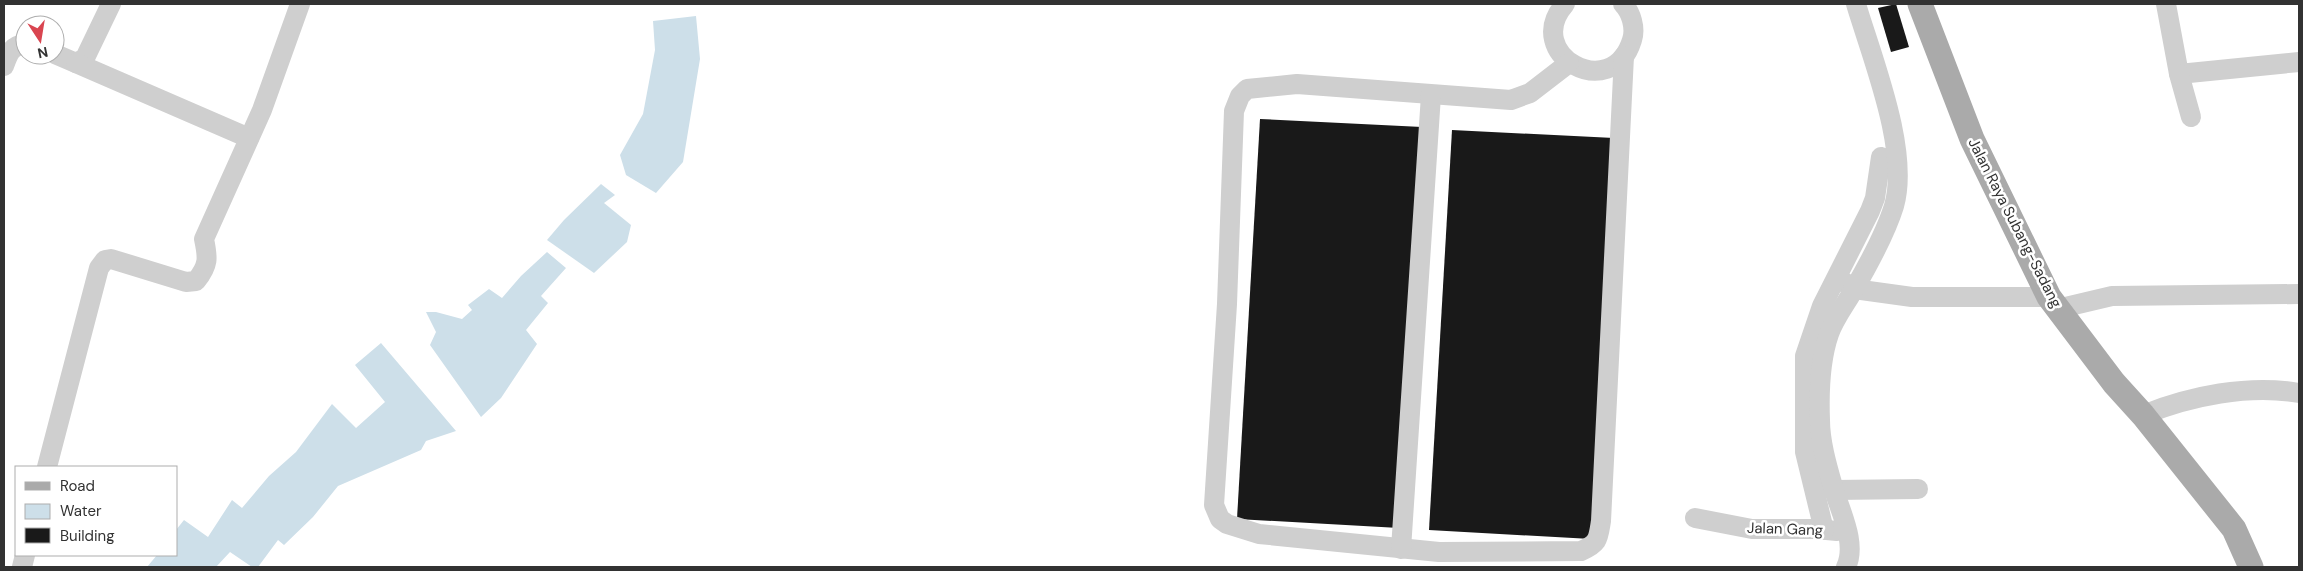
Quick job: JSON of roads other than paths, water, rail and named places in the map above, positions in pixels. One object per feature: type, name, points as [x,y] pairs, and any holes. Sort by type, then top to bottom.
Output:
[{"type":"main road","name":"Jalan Raya Subang-Sadang","points":[[1920,4],[1972,139],[2053,303],[2114,383],[2143,415],[2234,529],[2251,567]]},
{"type":"street","points":[[76,63],[85,58],[111,4]]},
{"type":"street","points":[[47,466],[101,263],[106,260],[115,260],[186,282],[196,281],[208,259],[204,239],[262,110],[300,4]]},
{"type":"street","points":[[1564,4],[1558,11],[1553,26],[1554,42],[1561,56],[1569,63],[1588,71],[1604,70],[1618,63],[1629,51],[1634,36],[1632,20],[1623,4]]},
{"type":"street","points":[[1824,530],[1815,449],[1820,421],[1823,360],[1845,283],[1870,259],[1884,201],[1898,176],[1897,149],[1891,124],[1856,4]]},
{"type":"street","points":[[2166,4],[2179,74],[2191,117]]},
{"type":"street","points":[[4,66],[9,52],[15,48]]},
{"type":"street","points":[[1569,63],[1530,93],[1511,100],[1296,84],[1247,89],[1240,96],[1234,111],[1227,304],[1214,505],[1216,512],[1227,524],[1259,534],[1439,552],[1581,551],[1593,545],[1598,539],[1601,521],[1624,56]]},
{"type":"street","points":[[65,58],[249,138]]},
{"type":"street","points":[[2179,74],[2299,62]]},
{"type":"street","points":[[1401,549],[1431,95]]},
{"type":"street","points":[[1881,157],[1884,201]]},
{"type":"street","points":[[1845,283],[1912,297],[2053,303],[2112,296],[2299,294]]},
{"type":"street","points":[[2143,415],[2160,408],[2199,398],[2245,391],[2299,393]]},
{"type":"street","points":[[1815,449],[1834,490],[1846,530],[1849,548],[1846,567]]},
{"type":"street","points":[[1834,490],[1918,489]]},
{"type":"street","name":"Jalan Gang","points":[[1695,518],[1752,530],[1846,530]]},
{"type":"water","points":[[696,16],[700,59],[683,162],[656,193],[626,175],[620,155],[643,114],[655,50],[653,21]]},
{"type":"water","points":[[601,184],[615,195],[604,203],[631,225],[627,242],[594,273],[547,240],[564,220]]},
{"type":"water","points":[[547,252],[566,268],[541,296],[548,303],[526,330],[537,344],[501,398],[481,417],[430,345],[436,332],[426,312],[436,312],[462,319],[472,310],[468,305],[489,289],[502,298],[521,276]]},
{"type":"water","points":[[381,343],[456,431],[426,441],[421,450],[338,486],[313,517],[284,545],[278,540],[258,567],[252,567],[230,552],[216,567],[147,567],[156,556],[178,556],[178,528],[184,520],[208,537],[232,500],[242,508],[269,476],[296,452],[332,404],[356,428],[385,402],[355,365]]}]
